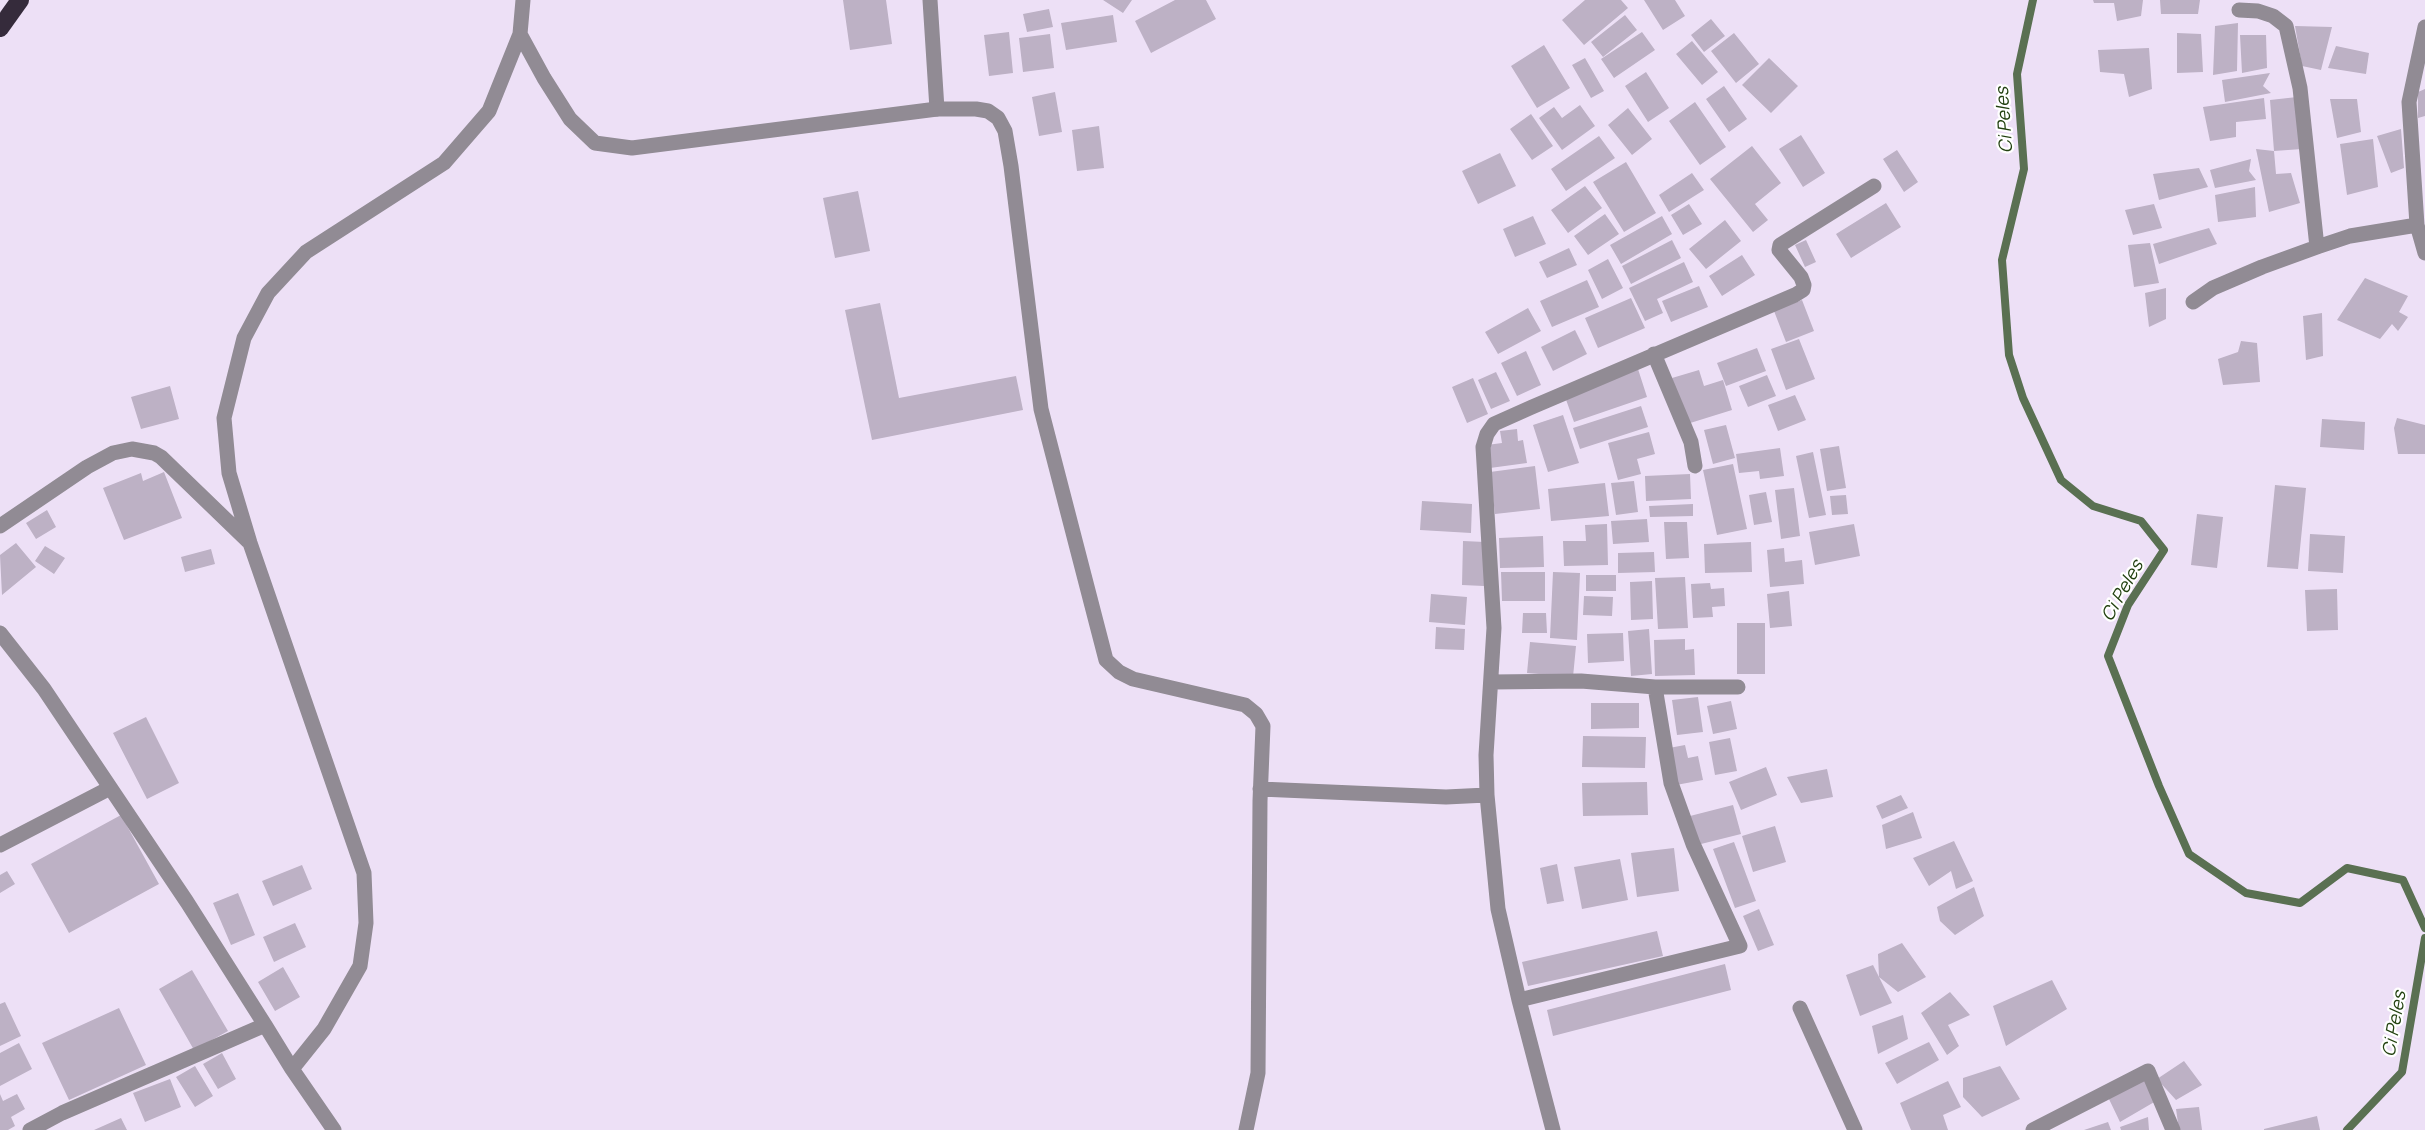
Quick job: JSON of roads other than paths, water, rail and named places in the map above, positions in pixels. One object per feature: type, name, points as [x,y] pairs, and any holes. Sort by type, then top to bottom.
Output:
[{"type":"highway","points":[[0,28],[20,0]]},
{"type":"street","points":[[292,1069],[324,1029],[360,966],[366,923],[364,873],[250,543],[229,473],[224,418],[244,338],[268,293],[306,252],[444,163],[489,111],[520,34],[523,0]]},
{"type":"street","points":[[930,0],[937,109]]},
{"type":"street","points":[[2239,10],[2258,11],[2273,16],[2286,26],[2300,88],[2317,247]]},
{"type":"street","points":[[2425,27],[2409,102],[2417,225],[2425,254]]},
{"type":"street","points":[[520,34],[543,78],[570,120],[595,142],[632,148],[937,109],[976,109],[988,111],[998,118],[1005,131],[1041,409],[1106,660],[1119,672],[1133,679],[1245,705],[1256,714],[1263,726],[1260,789],[1258,1073],[1246,1130]]},
{"type":"street","points":[[1553,1130],[1498,909],[1487,795],[1486,756],[1494,628],[1483,447],[1487,434],[1494,424],[1803,290],[1801,277],[1779,250],[1780,245],[1874,186]]},
{"type":"street","points":[[2193,302],[2213,288],[2317,247],[2350,236],[2417,225]]},
{"type":"street","points":[[1654,354],[1691,442],[1695,466]]},
{"type":"street","points":[[0,526],[87,467],[113,453],[132,449],[154,453],[161,457],[250,543]]},
{"type":"street","points":[[0,633],[44,689],[111,788],[187,902],[292,1069],[334,1130]]},
{"type":"street","points":[[1492,682],[1581,681],[1655,687],[1738,687]]},
{"type":"street","points":[[1519,1000],[1740,946],[1693,844],[1671,783],[1655,687]]},
{"type":"street","points":[[0,845],[111,788]]},
{"type":"street","points":[[1260,789],[1446,797],[1487,795]]},
{"type":"street","points":[[1800,1008],[1855,1130]]},
{"type":"street","points":[[30,1130],[55,1125],[62,1113],[265,1025]]},
{"type":"street","points":[[2033,1130],[2148,1071],[2173,1130]]},
{"type":"waterway","name":"Ci Peles","points":[[2033,0],[2017,74],[2024,169],[2002,260],[2009,355],[2023,398],[2061,480],[2093,506],[2141,521],[2164,550],[2128,605],[2108,656],[2159,786],[2189,854],[2246,893],[2300,903],[2347,868],[2403,880],[2425,928]]},
{"type":"waterway","name":"Ci Peles","points":[[2347,1130],[2402,1072],[2425,938]]}]
